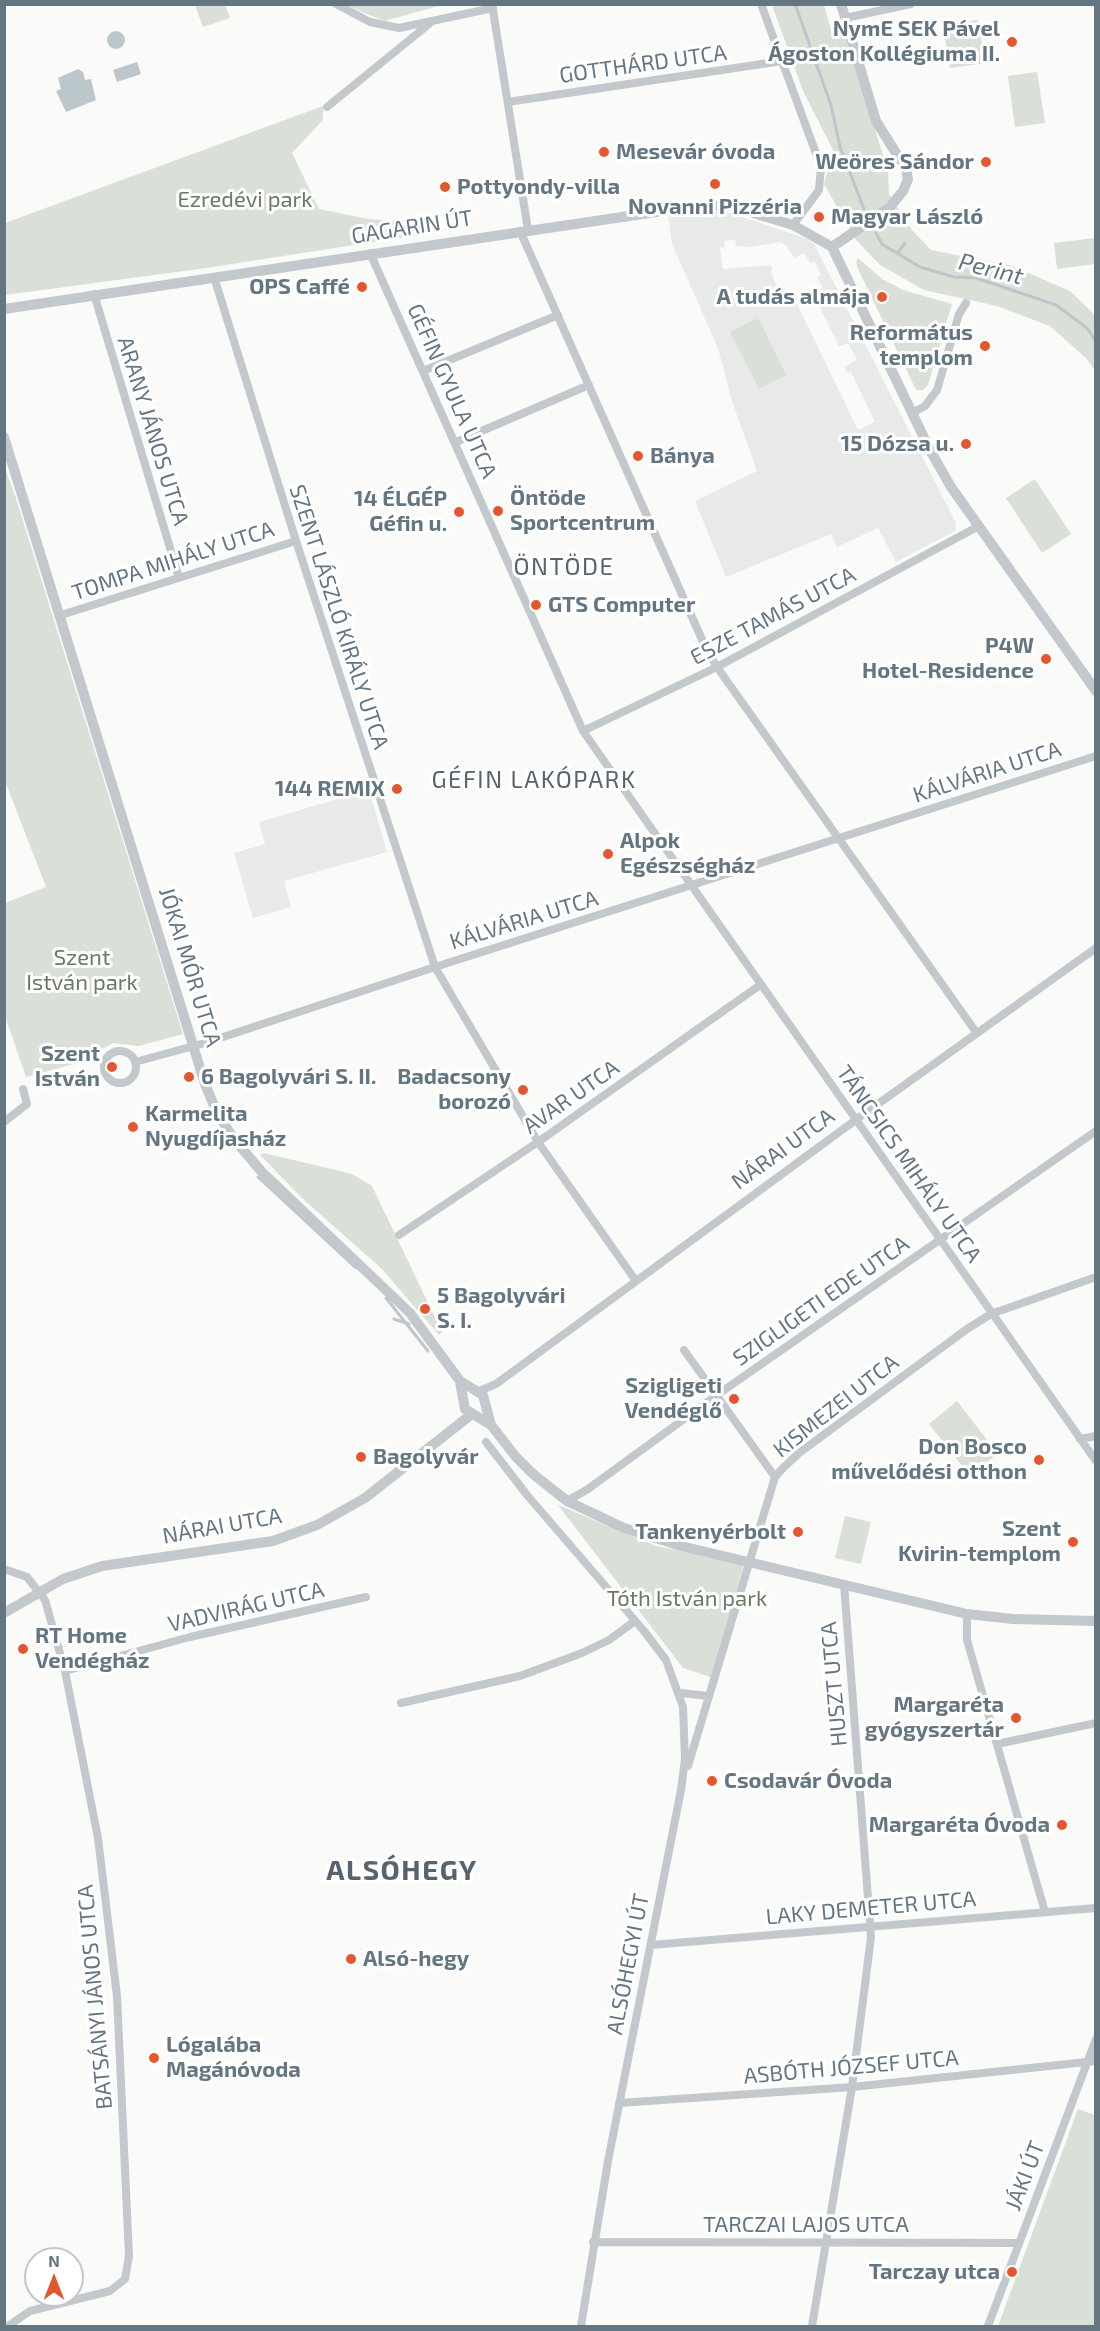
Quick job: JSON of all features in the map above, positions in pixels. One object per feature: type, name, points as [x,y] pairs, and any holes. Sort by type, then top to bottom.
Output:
[{"type":"street","points":[[336,4],[354,16],[384,27],[399,28],[431,23],[493,6],[524,230],[558,315],[704,644],[717,667],[976,1032]]},
{"type":"street","points":[[761,4],[821,167],[819,190],[793,225]]},
{"type":"street","points":[[841,4],[876,121],[908,173],[905,188],[889,208],[832,247],[943,474],[977,527],[1095,691]]},
{"type":"street","points":[[845,18],[911,4]]},
{"type":"street","points":[[327,107],[431,23]]},
{"type":"street","name":"GOTTHÁRD UTCA","points":[[508,102],[782,61]]},
{"type":"street","name":"GAGARIN ÚT","points":[[4,307],[703,205],[730,206],[793,225],[832,247]]},
{"type":"street","name":"GÉFIN GYULA UTCA","points":[[370,253],[584,731],[694,886]]},
{"type":"street","name":"SZENT LÁSZLÓ KIRÁLY UTCA","points":[[214,277],[296,541],[435,967],[538,1142],[636,1281]]},
{"type":"street","name":"ARANY JÁNOS UTCA","points":[[94,294],[178,578]]},
{"type":"street","points":[[912,413],[928,404],[936,390],[959,314],[966,303]]},
{"type":"street","points":[[423,371],[558,315]]},
{"type":"street","points":[[456,442],[589,385]]},
{"type":"street","name":"JÓKAI MÓR UTCA","points":[[4,437],[194,1046],[217,1113],[234,1139],[274,1185],[410,1312],[460,1382],[469,1409]]},
{"type":"street","name":"JÓKAI MÓR UTCA","points":[[4,454],[19,484]]},
{"type":"street","name":"ESZE TAMÁS UTCA","points":[[584,731],[717,667],[977,527]]},
{"type":"street","name":"TOMPA MIHÁLY UTCA","points":[[61,615],[296,541]]},
{"type":"street","name":"KÁLVÁRIA UTCA","points":[[135,1062],[194,1046],[1095,756]]},
{"type":"street","name":"TÁNCSICS MIHÁLY UTCA","points":[[694,886],[760,985],[857,1119],[1095,1461]]},
{"type":"street","name":"NÁRAI UTCA","points":[[476,1392],[496,1384],[976,1032],[1095,948]]},
{"type":"street","name":"AVAR UTCA","points":[[399,1235],[538,1142],[760,985]]},
{"type":"street","points":[[4,1122],[27,1104],[23,1089]]},
{"type":"street","name":"SZIGLIGETI EDE UTCA","points":[[567,1500],[588,1489],[717,1395],[1095,1131]]},
{"type":"street","name":"KISMEZEI UTCA","points":[[681,1790],[775,1477],[799,1453],[967,1329],[991,1314],[1095,1277]]},
{"type":"street","points":[[684,1350],[775,1477]]},
{"type":"street","name":"JÓKAI MÓR UTCA","points":[[460,1382],[483,1395],[486,1402]]},
{"type":"street","name":"NÁRAI UTCA","points":[[486,1402],[496,1384]]},
{"type":"street","points":[[476,1392],[467,1395],[469,1409],[491,1425],[533,1474],[567,1500],[651,1538],[966,1614],[1013,1619],[1095,1621]]},
{"type":"street","points":[[469,1409],[482,1411],[486,1402]]},
{"type":"street","points":[[486,1402],[491,1425]]},
{"type":"street","name":"NÁRAI UTCA","points":[[4,1613],[63,1579],[102,1566],[254,1545],[286,1537],[317,1525],[365,1498],[428,1449],[455,1420],[469,1409]]},
{"type":"street","points":[[1080,1439],[1095,1436]]},
{"type":"street","name":"ALSÓHEGYI ÚT","points":[[486,1442],[527,1496],[666,1660],[680,1693],[685,1731],[681,1790],[593,2242],[581,2326]]},
{"type":"street","points":[[4,1569],[27,1577],[39,1591]]},
{"type":"street","name":"HUSZT UTCA","points":[[812,2326],[852,2087],[871,1925],[844,1584]]},
{"type":"street","name":"BATSÁNYI JÁNOS UTCA","points":[[8,2326],[30,2311],[110,2291],[125,2279],[129,2256],[114,1959],[98,1838],[65,1671],[51,1617],[39,1591]]},
{"type":"street","name":"VADVIRÁG UTCA","points":[[65,1671],[190,1637],[366,1597]]},
{"type":"street","points":[[966,1614],[967,1640],[1045,1912]]},
{"type":"street","points":[[401,1703],[520,1676],[582,1653],[609,1640],[635,1621]]},
{"type":"street","points":[[680,1693],[709,1696]]},
{"type":"street","points":[[997,1744],[1095,1723]]},
{"type":"street","name":"LAKY DEMETER UTCA","points":[[651,1945],[1095,1908]]},
{"type":"street","name":"JÁKI ÚT","points":[[988,2326],[1091,2062],[1095,2039]]},
{"type":"street","name":"ASBÓTH JÓZSEF UTCA","points":[[619,2103],[852,2087],[1091,2062]]},
{"type":"street","name":"TARCZAI LAJOS UTCA","points":[[593,2242],[1019,2243]]},
{"type":"shaded area","points":[[112,31],[120,31],[125,36],[123,47],[112,49],[107,44],[107,36]]},
{"type":"shaded area","points":[[137,62],[141,74],[117,82],[113,70]]},
{"type":"shaded area","points":[[78,69],[83,72],[85,80],[91,79],[96,100],[66,112],[56,91],[61,89],[58,78]]},
{"type":"shaded area","points":[[711,210],[730,213],[805,238],[814,244],[956,523],[955,531],[896,562],[878,528],[837,547],[831,534],[726,577],[695,501],[757,471],[732,401],[718,348],[672,244],[668,216]],"holes":[[[735,240],[736,246],[748,247],[780,242],[786,245],[794,258],[805,253],[810,263],[815,262],[821,275],[817,277],[823,288],[813,294],[839,346],[848,343],[857,360],[844,367],[847,373],[851,372],[875,422],[858,430],[796,302],[786,306],[770,271],[773,269],[771,265],[723,269],[720,248],[725,247],[724,241]]]},
{"type":"shaded area","points":[[369,790],[387,852],[284,881],[291,907],[253,918],[234,853],[265,844],[259,822]]},
{"type":"green space","points":[[195,5],[225,5],[230,18],[203,27]]},
{"type":"green space","points":[[346,5],[443,5],[384,21]]},
{"type":"green space","points":[[772,5],[824,5],[831,30],[845,34],[888,171],[889,194],[912,230],[931,250],[1012,266],[1070,291],[1095,315],[1095,371],[1086,358],[1050,326],[997,306],[924,290],[880,265],[856,240],[824,184],[833,150],[803,91]]},
{"type":"green space","points":[[978,20],[985,63],[950,68],[943,25]]},
{"type":"green space","points":[[1037,72],[1045,123],[1015,127],[1008,76]]},
{"type":"green space","name":"Ezredévi park","points":[[323,106],[323,120],[292,153],[319,209],[368,219],[418,222],[419,235],[206,268],[5,295],[5,223]]},
{"type":"green space","points":[[1095,238],[1095,264],[1057,269],[1054,243]]},
{"type":"green space","points":[[858,258],[882,279],[903,290],[952,304],[928,385],[923,390],[916,390],[858,269],[856,262]]},
{"type":"green space","points":[[758,318],[786,375],[759,389],[730,332]]},
{"type":"green space","name":"Szent István park","points":[[5,469],[183,1034],[139,1046],[113,1043],[99,1051],[96,1058],[26,1077],[5,1016],[5,903],[46,887],[5,781]]},
{"type":"green space","points":[[1035,479],[1071,534],[1042,553],[1006,498]]},
{"type":"green space","points":[[264,1153],[352,1174],[372,1186],[442,1332],[439,1335],[381,1268],[304,1200],[260,1155]]},
{"type":"green space","points":[[957,1401],[998,1454],[970,1476],[929,1424]]},
{"type":"green space","name":"Tóth István park","points":[[558,1505],[656,1546],[744,1563],[713,1678],[683,1668]]},
{"type":"green space","points":[[845,1516],[871,1522],[861,1564],[835,1558]]},
{"type":"green space","points":[[1078,2109],[1095,2115],[1095,2326],[998,2326]]},
{"type":"waterway","name":"Perint","points":[[795,4],[831,105],[840,147],[864,209]]},
{"type":"waterway","name":"Perint","points":[[876,233],[882,244],[920,267],[954,277],[976,278],[1056,305],[1087,328],[1096,342]]},
{"type":"waterway","points":[[897,254],[905,243]]},
{"type":"waterway","points":[[258,1177],[356,1268]]},
{"type":"waterway","points":[[386,1298],[428,1351]]},
{"type":"waterway","points":[[394,1319],[409,1324]]},
{"type":"place","name":"NymE SEK Pável Ágoston Kollégiuma II.","points":[[1012,42]]},
{"type":"place","name":"Mesevár óvoda","points":[[604,152]]},
{"type":"place","name":"Weöres Sándor","points":[[986,162]]},
{"type":"place","name":"Novanni Pizzéria","points":[[715,184]]},
{"type":"place","name":"Pottyondy-villa","points":[[445,187]]},
{"type":"place","name":"Magyar László","points":[[819,217]]},
{"type":"place","name":"OPS Caffé","points":[[362,287]]},
{"type":"place","name":"A tudás almája","points":[[882,297]]},
{"type":"place","name":"Református templom","points":[[985,346]]},
{"type":"place","name":"15 Dózsa u.","points":[[966,444]]},
{"type":"place","name":"Bánya","points":[[638,456]]},
{"type":"place","name":"Öntöde Sportcentrum","points":[[498,511]]},
{"type":"place","name":"14 ÉLGÉP Géfin u.","points":[[459,512]]},
{"type":"place","name":"GTS Computer","points":[[536,605]]},
{"type":"place","name":"P4W Hotel-Residence","points":[[1046,659]]},
{"type":"place","name":"144 REMIX","points":[[397,789]]},
{"type":"place","name":"Alpok Egészségház","points":[[608,854]]},
{"type":"place","name":"Szent István","points":[[112,1067]]},
{"type":"place","name":"6 Bagolyvári S. II.","points":[[189,1077]]},
{"type":"place","name":"Badacsony borozó","points":[[523,1090]]},
{"type":"place","name":"Karmelita Nyugdíjasház","points":[[133,1127]]},
{"type":"place","name":"5 Bagolyvári S. I.","points":[[425,1309]]},
{"type":"place","name":"Szigligeti Vendéglő","points":[[734,1399]]},
{"type":"place","name":"Bagolyvár","points":[[361,1457]]},
{"type":"place","name":"Don Bosco művelődési otthon","points":[[1039,1460]]},
{"type":"place","name":"Tankenyérbolt","points":[[798,1532]]},
{"type":"place","name":"Szent Kvirin-templom","points":[[1073,1542]]},
{"type":"place","name":"RT Home Vendégház","points":[[23,1649]]},
{"type":"place","name":"Margaréta gyógyszertár","points":[[1016,1718]]},
{"type":"place","name":"Csodavár Óvoda","points":[[712,1781]]},
{"type":"place","name":"Margaréta Óvoda","points":[[1062,1825]]},
{"type":"place","name":"Alsó-hegy","points":[[351,1959]]},
{"type":"place","name":"Lógalába Magánóvoda","points":[[154,2058]]},
{"type":"place","name":"Tarczay utca","points":[[1012,2272]]},
{"type":"district","name":"ÖNTÖDE","points":[[564,567]]},
{"type":"district","name":"GÉFIN LAKÓPARK","points":[[534,780]]},
{"type":"district","name":"ALSÓHEGY","points":[[402,1871]]}]
